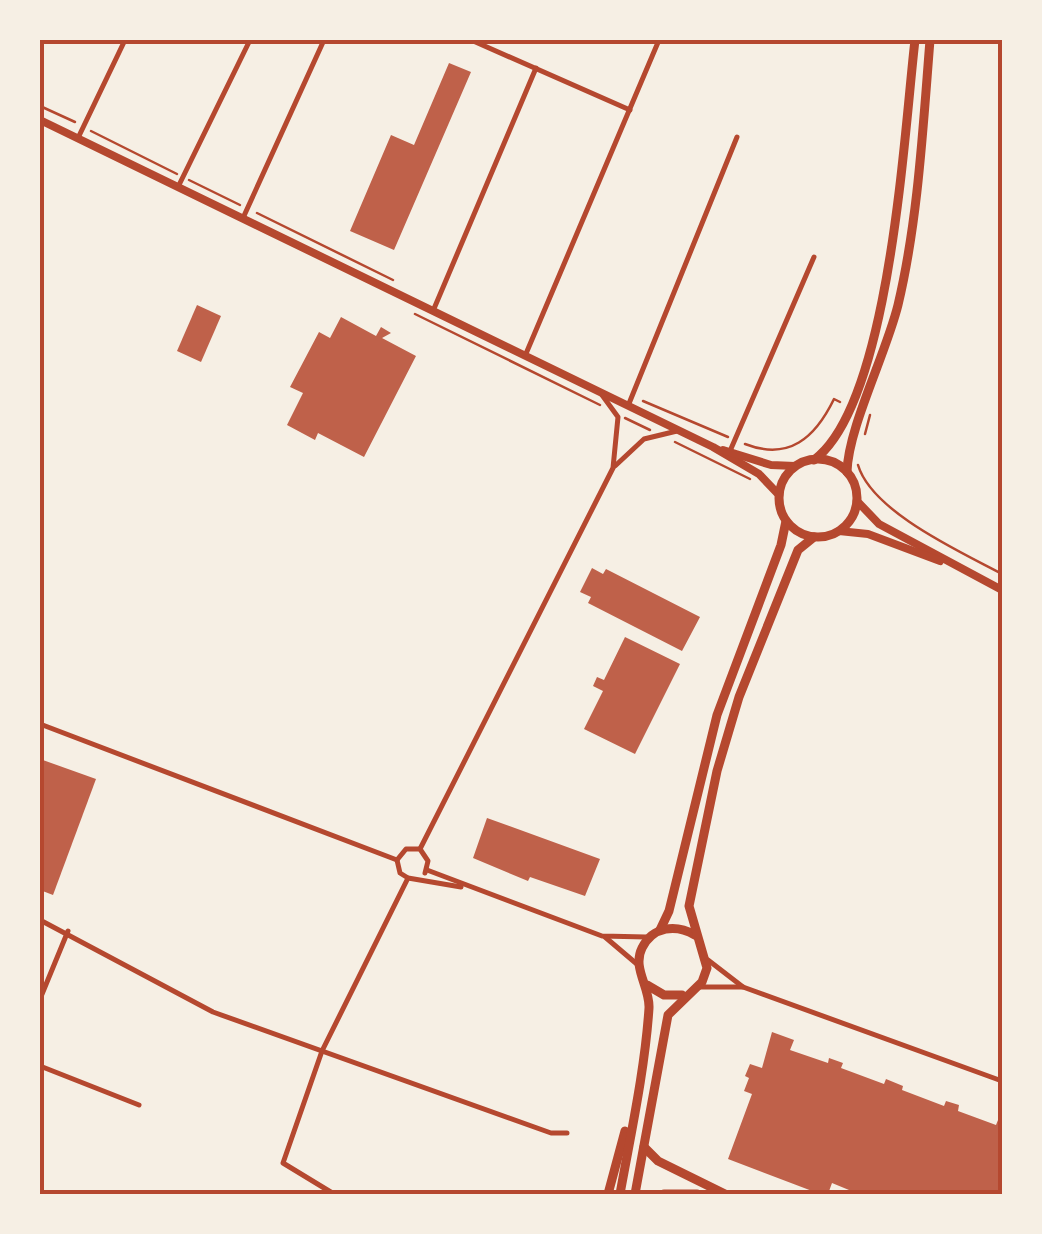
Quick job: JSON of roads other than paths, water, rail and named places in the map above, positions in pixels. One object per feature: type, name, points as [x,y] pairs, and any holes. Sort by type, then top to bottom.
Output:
[{"type":"main road","points":[[714,448],[771,465],[795,466],[814,460],[832,442],[878,327],[889,275],[915,40]]},
{"type":"main road","points":[[930,40],[905,276],[849,448],[847,472],[858,500],[872,519],[1002,590]]},
{"type":"main road","points":[[40,120],[181,181],[242,218],[600,393],[629,401],[676,431],[759,474],[779,495],[786,520],[782,545],[718,715],[669,911],[660,930]]},
{"type":"main road","points":[[814,460],[847,472]]},
{"type":"main road","points":[[779,495],[795,466]]},
{"type":"main road","points":[[839,531],[848,523],[858,500]]},
{"type":"main road","points":[[786,520],[814,537]]},
{"type":"main road","points":[[647,984],[664,996],[685,994],[696,988],[708,960],[695,936],[690,900],[717,771],[739,698],[798,550],[814,537],[839,531],[868,534],[954,566]]},
{"type":"main road","points":[[620,1194],[649,1010],[647,984],[639,966],[650,937],[660,930],[678,928],[695,936]]},
{"type":"main road","points":[[635,1194],[668,1016],[685,994]]},
{"type":"main road","points":[[608,1194],[636,1095]]},
{"type":"main road","points":[[644,1147],[658,1162],[725,1194]]},
{"type":"main road","points":[[664,1194],[697,1194]]},
{"type":"street","points":[[78,138],[125,40]]},
{"type":"street","points":[[181,181],[250,40]]},
{"type":"street","points":[[242,218],[324,40]]},
{"type":"street","points":[[471,40],[630,110]]},
{"type":"street","points":[[492,49],[496,40]]},
{"type":"street","points":[[525,356],[659,40]]},
{"type":"street","points":[[432,311],[536,68]]},
{"type":"street","points":[[629,401],[737,137]]},
{"type":"street","points":[[730,452],[814,257]]},
{"type":"street","points":[[600,393],[618,418],[613,468]]},
{"type":"street","points":[[420,849],[613,468],[644,439],[676,431]]},
{"type":"street","points":[[40,724],[397,860]]},
{"type":"street","points":[[397,860],[406,849],[420,849]]},
{"type":"street","points":[[420,849],[428,860],[427,870],[420,877]]},
{"type":"street","points":[[397,860],[400,873],[408,878],[420,877],[482,892]]},
{"type":"street","points":[[427,870],[602,936],[639,966]]},
{"type":"street","points":[[334,1194],[283,1163],[322,1051],[408,878]]},
{"type":"street","points":[[40,920],[68,931],[213,1012],[551,1133],[567,1133]]},
{"type":"street","points":[[40,999],[68,931]]},
{"type":"street","points":[[602,936],[650,937]]},
{"type":"street","points":[[708,960],[744,987],[1002,1081]]},
{"type":"street","points":[[696,988],[744,987]]},
{"type":"street","points":[[40,1066],[139,1105]]}]
